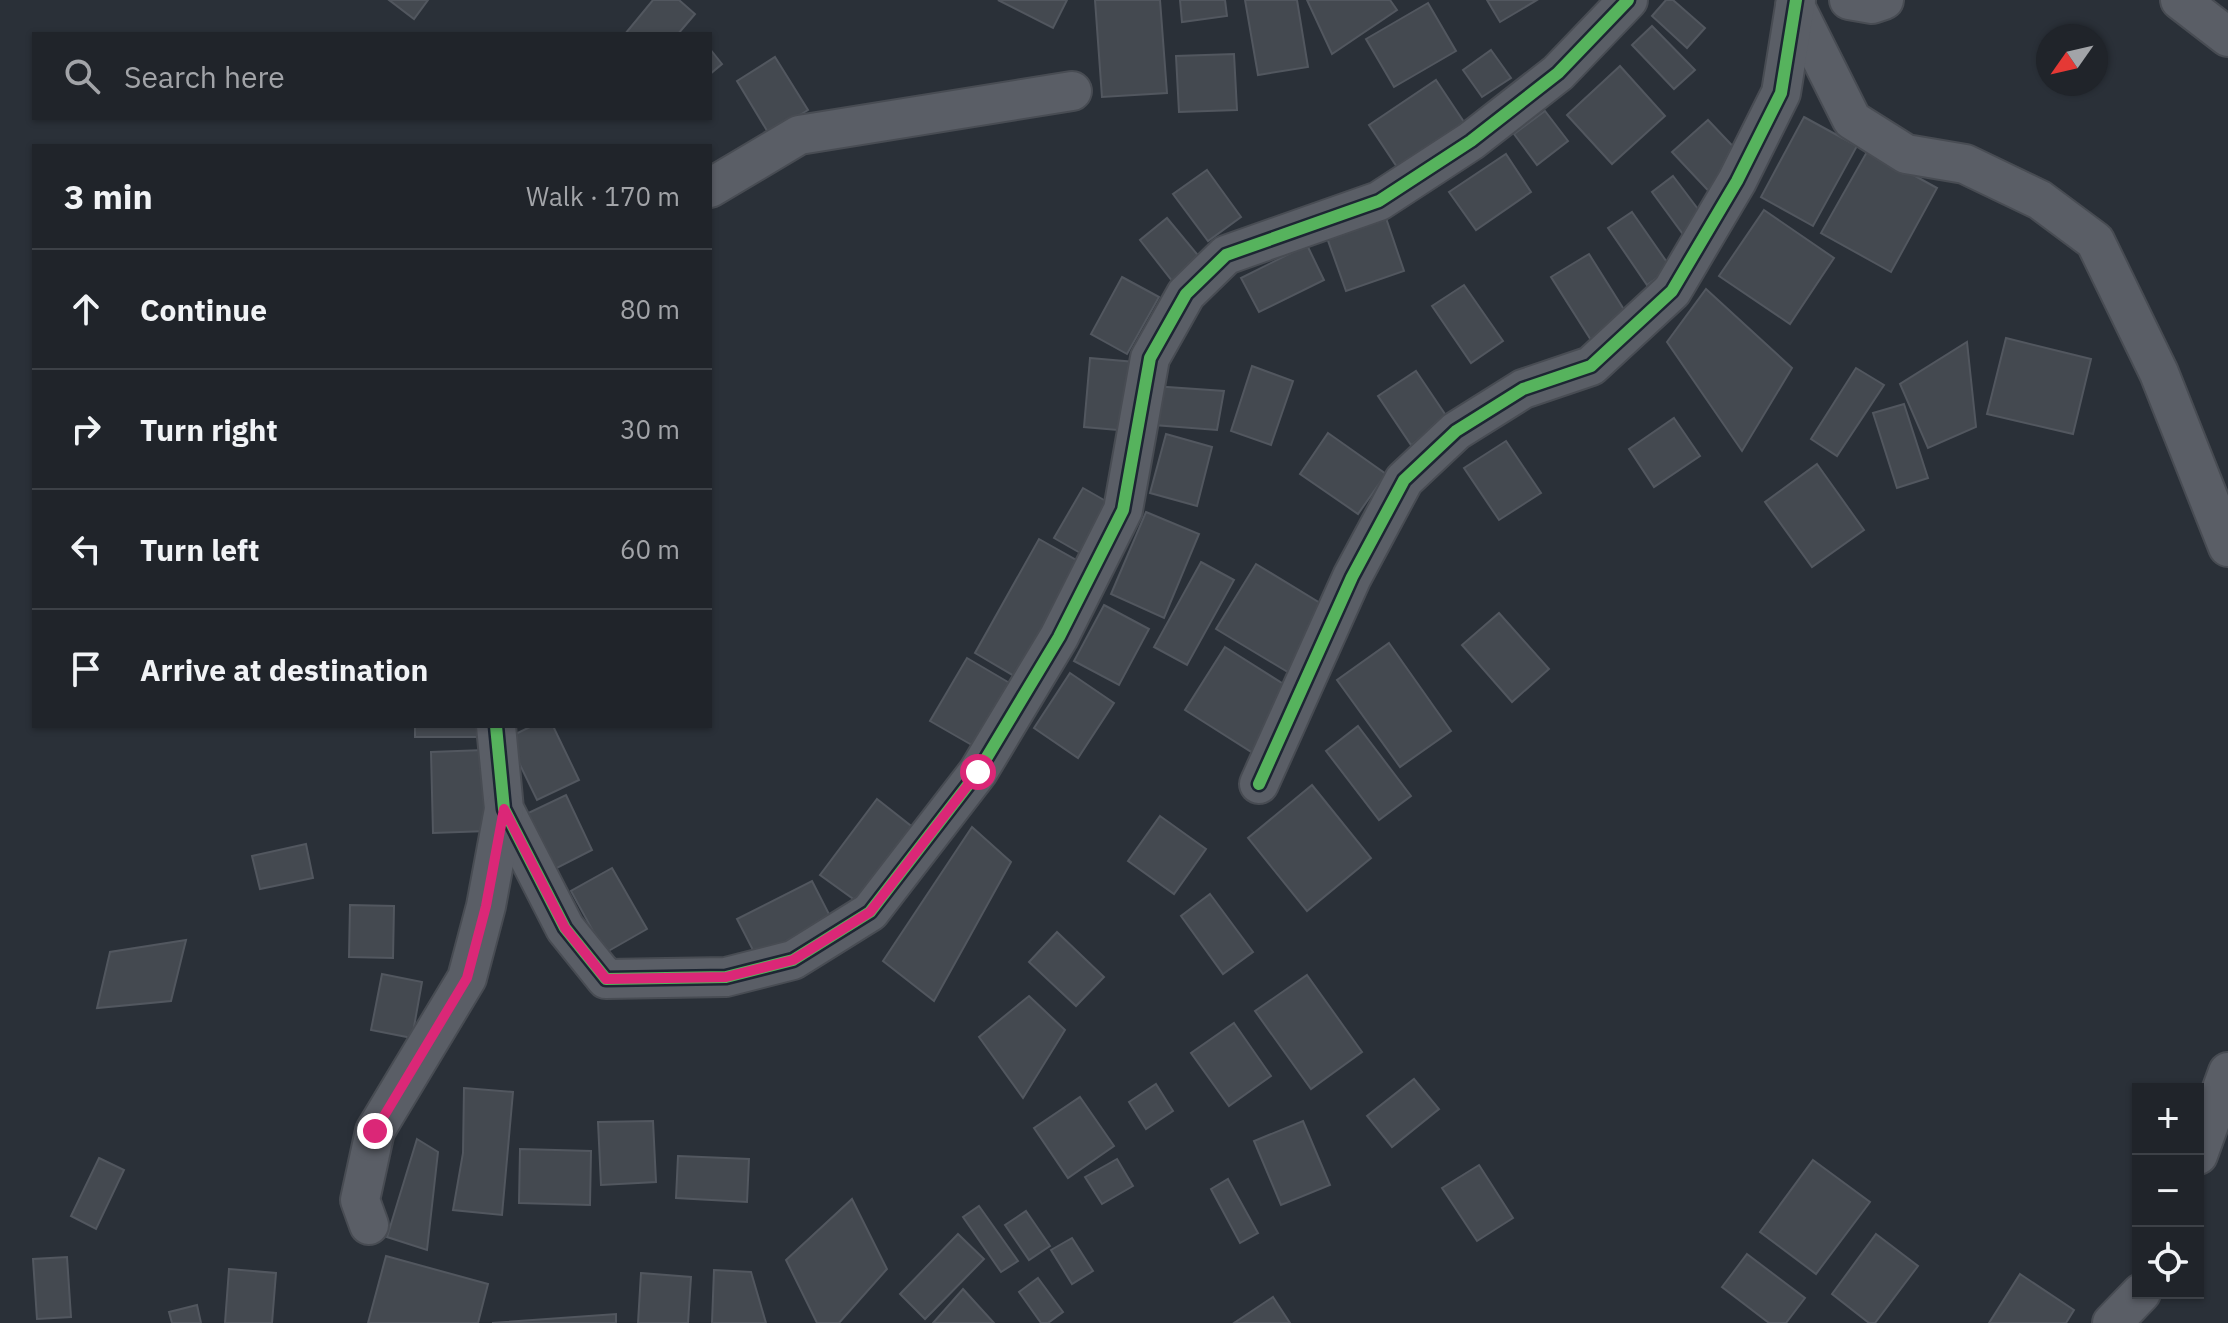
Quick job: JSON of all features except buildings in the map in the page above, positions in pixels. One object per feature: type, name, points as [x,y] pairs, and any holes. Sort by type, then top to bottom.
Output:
[{"type":"street","points":[[504,809],[565,928],[606,979],[726,977],[793,960],[870,912],[978,772],[1059,637],[1123,510],[1150,358],[1186,294],[1226,255],[1379,201],[1471,141],[1558,73],[1628,0]]},
{"type":"street","points":[[1849,0],[1872,4],[1884,0]]},
{"type":"street","points":[[2180,0],[2228,37]]},
{"type":"street","points":[[1796,3],[1852,120],[1906,154],[1965,164],[2040,200],[2095,241],[2159,373],[2228,547]]},
{"type":"street","points":[[1259,784],[1352,577],[1404,480],[1456,431],[1523,389],[1591,366],[1672,291],[1737,181],[1781,93],[1796,3]]},
{"type":"street","points":[[712,187],[799,135],[1072,91]]},
{"type":"street","points":[[369,1225],[360,1200],[375,1131],[467,978],[486,906],[504,809],[496,728]]},
{"type":"street","points":[[2204,1138],[2228,1072]]},
{"type":"street","points":[[2112,1323],[2135,1299]]},
{"type":"cycle path","points":[[496,728],[504,809],[565,928],[606,979],[726,977],[793,960],[870,912],[978,772],[1059,637],[1123,510],[1150,358],[1186,294],[1226,255],[1379,201],[1471,141],[1558,73],[1628,0]]},
{"type":"cycle path","points":[[1259,784],[1352,577],[1404,480],[1456,431],[1523,389],[1591,366],[1672,291],[1737,181],[1781,93],[1796,0]]},
{"type":"route","points":[[375,1131],[467,978],[486,906],[504,809],[565,928],[606,979],[726,977],[793,960],[870,912],[978,772]]}]
